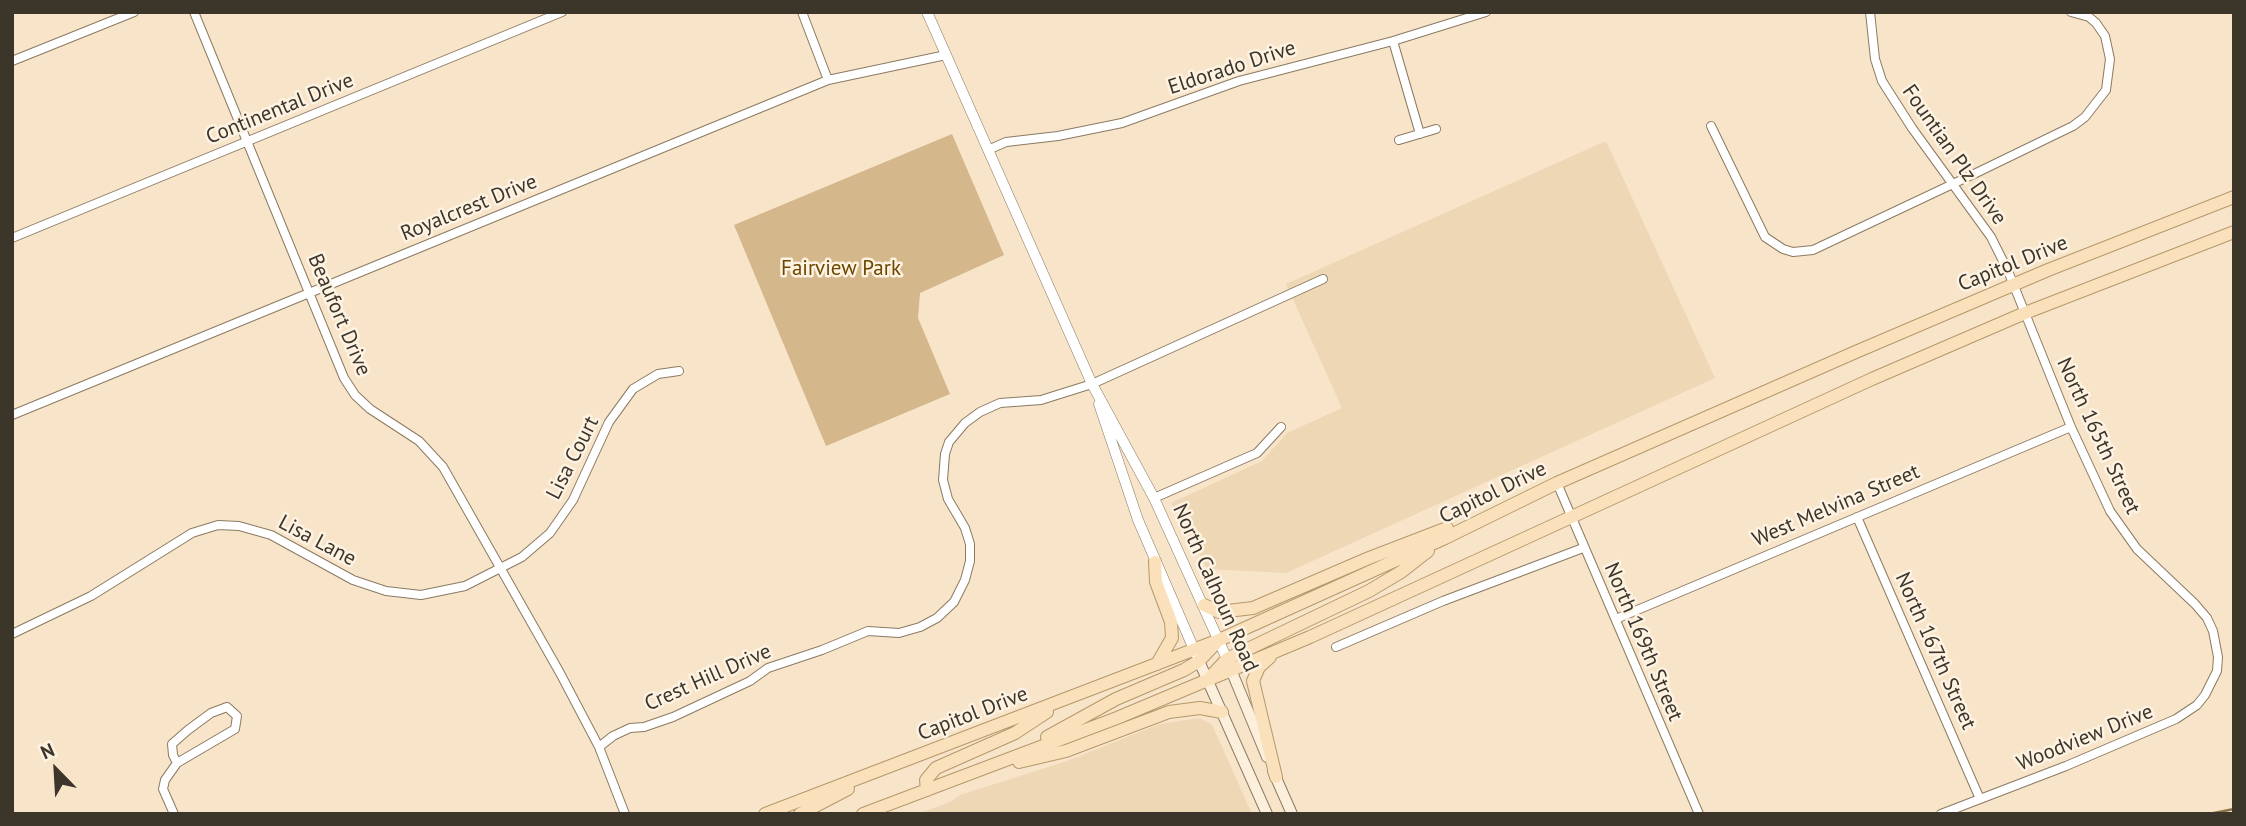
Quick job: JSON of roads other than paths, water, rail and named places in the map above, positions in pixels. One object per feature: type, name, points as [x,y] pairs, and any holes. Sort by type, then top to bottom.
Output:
[{"type":"main road","name":"Capitol Drive","points":[[1219,640],[1445,538],[1557,483],[2013,285],[2234,197]]},
{"type":"main road","points":[[1229,664],[1280,649],[1872,379],[2025,313],[2234,232]]},
{"type":"main road","points":[[1204,605],[1219,612],[1253,608],[1369,558],[1510,505]]},
{"type":"main road","points":[[863,814],[1117,718],[1207,680],[1229,664],[1401,572],[1445,538]]},
{"type":"main road","points":[[1155,562],[1156,582],[1171,622],[1172,638],[1157,665]]},
{"type":"main road","points":[[1013,757],[1116,699],[1158,683],[1219,640]]},
{"type":"main road","points":[[1276,777],[1254,681],[1259,667],[1280,649]]},
{"type":"main road","name":"Capitol Drive","points":[[765,814],[1157,665],[1196,655]]},
{"type":"main road","name":"North Calhoun Road","points":[[1196,655],[1267,814]]},
{"type":"main road","name":"North Calhoun Road","points":[[1229,664],[1292,814]]},
{"type":"main road","points":[[927,790],[926,780],[936,768],[1015,733],[1068,699]]},
{"type":"main road","points":[[977,771],[1066,751],[1169,712],[1200,708],[1222,712]]},
{"type":"main road","points":[[800,814],[895,764]]},
{"type":"street","points":[[12,61],[134,12]]},
{"type":"street","name":"Beaufort Drive","points":[[194,12],[335,358],[355,395],[370,409],[419,441],[456,487],[599,747],[625,814]]},
{"type":"street","name":"Continental Drive","points":[[12,238],[562,12]]},
{"type":"street","points":[[802,12],[828,79]]},
{"type":"street","name":"North Calhoun Road","points":[[927,12],[1092,384],[1154,498],[1229,664]]},
{"type":"street","name":"Eldorado Drive","points":[[988,149],[1006,142],[1071,134],[1122,123],[1239,81],[1393,41],[1486,12]]},
{"type":"street","name":"Fountian Plz Drive","points":[[1870,12],[1875,59],[1882,81],[1912,128],[1991,237],[2025,313]]},
{"type":"street","points":[[1711,126],[1765,237],[1793,252],[1813,250],[2073,126],[2085,117],[2106,90],[2110,67],[2108,46],[2096,23],[2089,17],[2071,12]]},
{"type":"street","points":[[1393,41],[1420,134]]},
{"type":"street","name":"Royalcrest Drive","points":[[12,415],[828,79],[946,55]]},
{"type":"street","points":[[1399,140],[1436,129]]},
{"type":"street","name":"Crest Hill Drive","points":[[599,747],[630,728],[644,727],[673,717],[750,681],[768,667],[822,650],[868,631],[899,633],[920,627],[937,618],[954,602],[965,580],[970,561],[970,544],[965,528],[948,499],[942,468],[949,442],[965,423],[980,412],[1000,403],[1041,400],[1092,384],[1323,279]]},
{"type":"street","name":"North 165th Street","points":[[2025,313],[2100,492],[2122,531],[2150,563],[2207,618],[2217,645],[2218,666]]},
{"type":"street","name":"Lisa Court","points":[[501,568],[522,557],[562,519],[609,422],[633,390],[659,374],[678,371]]},
{"type":"street","name":"North Calhoun Road","points":[[1092,384],[1127,491],[1196,655]]},
{"type":"street","points":[[1154,498],[1257,453],[1281,427]]},
{"type":"street","name":"West Melvina Street","points":[[1616,619],[2071,427]]},
{"type":"street","name":"North 169th Street","points":[[1557,483],[1699,814]]},
{"type":"street","name":"North 167th Street","points":[[1857,517],[1980,799]]},
{"type":"street","name":"Lisa Lane","points":[[12,634],[100,591],[192,533],[218,525],[239,526],[271,535],[352,580],[386,591],[421,594],[465,586],[501,568]]},
{"type":"street","points":[[1336,647],[1443,601],[1583,548]]},
{"type":"street","name":"Woodview Drive","points":[[1941,814],[2066,766],[2176,719],[2197,705],[2205,695],[2218,666]]},
{"type":"street","points":[[174,814],[163,789],[164,780],[177,763],[235,729],[237,716],[227,707],[211,713],[188,730],[172,744],[177,763]]},
{"type":"waterway","points":[[2209,814],[2234,809]]},
{"type":"park label","name":"Fairview Park","points":[[841,269]]}]
